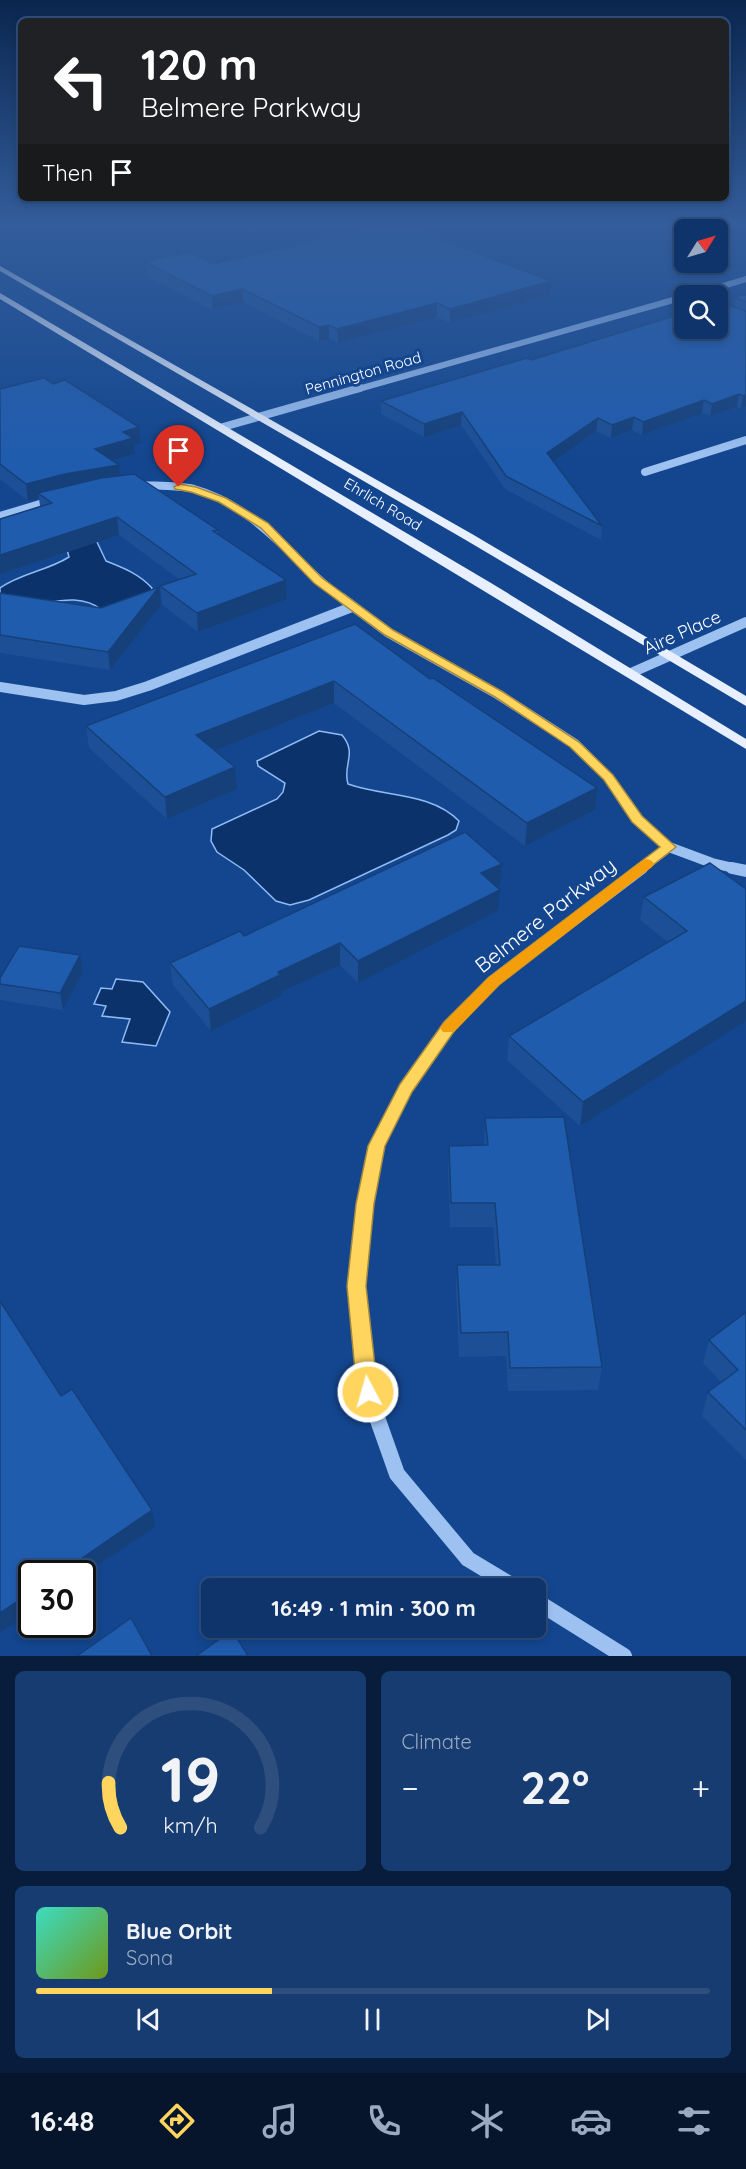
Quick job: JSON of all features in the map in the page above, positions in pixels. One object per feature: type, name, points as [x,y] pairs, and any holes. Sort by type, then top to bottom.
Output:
[{"type":"main road","name":"Ehrlich Road","points":[[12,302],[631,673],[746,745]]},
{"type":"main road","name":"Ehrlich Road","points":[[60,302],[261,416],[670,655],[746,702]]},
{"type":"street","name":"Pennington Road","points":[[222,427],[665,302]]},
{"type":"street","points":[[645,472],[692,459],[746,440]]},
{"type":"street","points":[[134,485],[193,489],[222,500],[264,526],[318,581],[389,633],[499,695],[575,744],[609,778],[637,819],[669,847],[712,863],[746,871]]},
{"type":"street","points":[[0,516],[63,497]]},
{"type":"street","points":[[0,687],[84,700],[116,696],[148,686],[352,607]]},
{"type":"street","name":"Aire Place","points":[[631,673],[746,622]]},
{"type":"street","name":"Belmere Parkway","points":[[500,1578],[468,1558],[397,1474],[368,1392],[357,1286],[365,1204],[376,1146],[406,1088],[450,1026],[493,981],[669,847]]},
{"type":"street","points":[[546,1607],[624,1656]]},
{"type":"water","points":[[64,538],[96,540],[106,561],[136,575],[152,588],[150,598],[102,610],[92,604],[72,600],[18,606],[0,600],[0,588],[8,583],[69,557]]},
{"type":"water","points":[[319,731],[342,735],[347,742],[349,748],[348,784],[421,800],[448,812],[459,821],[456,830],[448,835],[309,900],[290,905],[276,901],[244,870],[217,852],[211,841],[212,829],[277,799],[283,792],[285,783],[258,766],[257,761]]},
{"type":"water","points":[[116,979],[143,982],[170,1012],[156,1046],[122,1042],[130,1019],[102,1016],[106,1006],[94,1004],[101,988],[112,989]]},
{"type":"building","points":[[269,302],[474,302],[450,309],[437,303],[337,329],[329,325],[319,327]]},
{"type":"building","points":[[728,305],[746,311],[746,395],[739,394],[712,404],[704,400],[643,422],[634,417],[612,425],[598,418],[547,453],[602,526],[506,476],[462,412],[424,424],[381,401],[527,358],[531,360],[674,316],[674,339],[728,339]]},
{"type":"building","points":[[44,378],[53,384],[65,380],[139,427],[123,432],[133,438],[95,449],[119,465],[65,474],[26,484],[0,464],[0,389]]},
{"type":"building","points":[[134,474],[218,530],[213,531],[286,580],[197,613],[160,586],[196,574],[117,517],[0,555],[0,519],[52,503],[38,493],[101,478]]},
{"type":"building","points":[[159,587],[108,652],[0,635],[0,593],[101,608]]},
{"type":"building","points":[[355,624],[430,679],[433,678],[597,788],[527,823],[334,681],[196,735],[235,767],[165,797],[86,726]]},
{"type":"building","points":[[465,832],[502,864],[481,873],[500,890],[358,961],[340,943],[278,972],[280,975],[209,1009],[170,963],[240,931],[244,936]]},
{"type":"building","points":[[710,863],[746,889],[746,1001],[583,1102],[509,1036],[687,931],[644,897]]},
{"type":"building","points":[[19,946],[80,955],[60,993],[0,984],[0,978]]},
{"type":"building","points":[[564,1117],[602,1367],[510,1368],[508,1332],[461,1333],[457,1265],[500,1265],[495,1203],[451,1203],[449,1146],[488,1145],[485,1118]]},
{"type":"building","points":[[0,1301],[61,1396],[72,1389],[152,1510],[79,1560],[18,1560],[18,1601],[0,1613]]},
{"type":"building","points":[[746,1312],[746,1430],[708,1392],[738,1370],[709,1340]]},
{"type":"building","points":[[131,1618],[152,1656],[77,1656]]},
{"type":"building","points":[[221,1638],[237,1638],[248,1656],[196,1656]]},
{"type":"slow traffic","points":[[448,1028],[493,981],[647,864]]},
{"type":"route","points":[[179,487],[193,489],[222,500],[264,526],[318,581],[389,633],[499,695],[575,744],[609,778],[637,819],[669,847],[493,981],[450,1026],[406,1088],[376,1146],[365,1204],[357,1286],[368,1392]]}]
